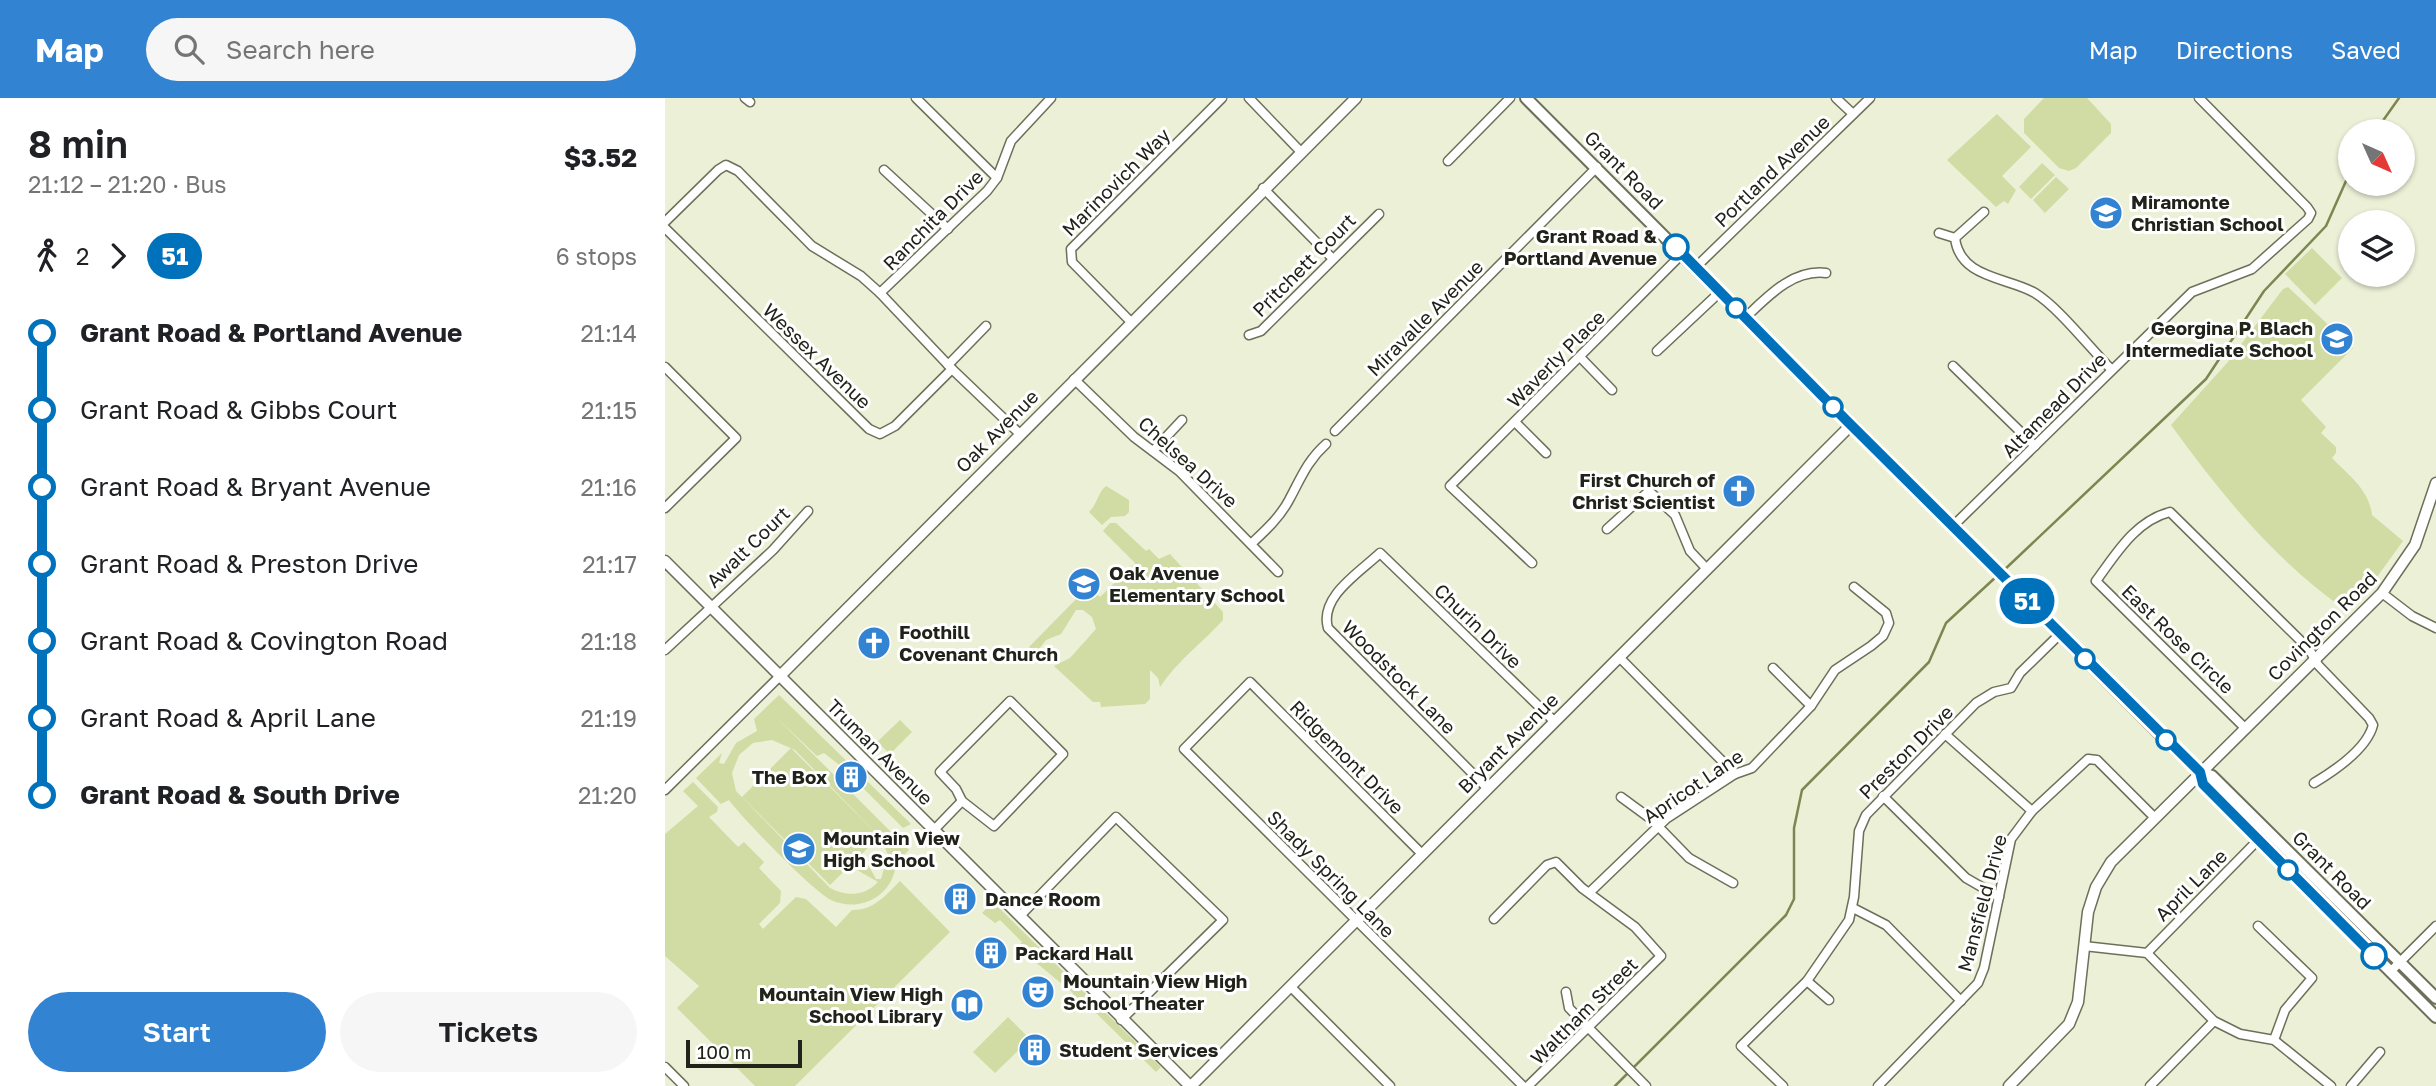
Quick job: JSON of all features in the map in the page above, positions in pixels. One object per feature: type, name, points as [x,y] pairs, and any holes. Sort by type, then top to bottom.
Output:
[{"type":"main road","name":"Grant Road","points":[[1526,98],[2060,634],[2200,772],[2212,776],[2436,998]]},
{"type":"main road","name":"Grant Road","points":[[2200,772],[2203,784],[2436,1017]]},
{"type":"street","points":[[916,98],[997,178]]},
{"type":"street","name":"Ranchita Drive","points":[[880,293],[997,178],[1011,141],[1051,98]]},
{"type":"street","name":"Marinovich Way","points":[[1131,322],[1072,262],[1071,249],[1222,98]]},
{"type":"street","points":[[1249,98],[1301,152]]},
{"type":"street","name":"Oak Avenue","points":[[665,790],[1263,188],[1356,98]]},
{"type":"street","points":[[1448,161],[1510,98]]},
{"type":"street","points":[[1836,98],[1853,114]]},
{"type":"street","name":"Portland Avenue","points":[[1696,267],[1870,98]]},
{"type":"street","name":"Altamead Drive","points":[[1954,525],[2192,292],[2252,269],[2311,213],[2199,98]]},
{"type":"street","points":[[665,222],[726,165],[738,171],[812,246],[861,276],[880,293],[950,367],[1020,434]]},
{"type":"street","name":"Miravalle Avenue","points":[[1335,431],[1597,167]]},
{"type":"street","points":[[884,170],[948,229]]},
{"type":"street","points":[[1263,188],[1333,259]]},
{"type":"street","points":[[1955,238],[1983,212]]},
{"type":"street","name":"Pritchett Court","points":[[1249,335],[1261,331],[1379,214]]},
{"type":"street","name":"Wessex Avenue","points":[[665,228],[869,429],[880,434],[895,426],[950,367]]},
{"type":"street","points":[[1939,233],[1955,238]]},
{"type":"street","points":[[1955,238],[1957,248],[1983,275],[2040,297],[2111,369]]},
{"type":"street","name":"Waverly Place","points":[[1532,563],[1451,486],[1683,253]]},
{"type":"street","points":[[1745,318],[1792,278],[1810,271],[1826,273]]},
{"type":"street","points":[[1657,351],[1720,292]]},
{"type":"street","points":[[950,367],[986,326]]},
{"type":"street","points":[[1581,358],[1612,390]]},
{"type":"street","points":[[1953,366],[2035,446]]},
{"type":"street","points":[[665,367],[736,438],[665,508]]},
{"type":"street","name":"Chelsea Drive","points":[[1074,379],[1179,471],[1278,572]]},
{"type":"street","points":[[1153,451],[1182,420]]},
{"type":"street","points":[[1515,422],[1546,453]]},
{"type":"street","name":"Bryant Avenue","points":[[1190,1086],[1851,425]]},
{"type":"street","points":[[1252,543],[1289,501],[1309,460],[1326,444]]},
{"type":"street","name":"Covington Road","points":[[2009,1086],[2069,1024],[2078,1002],[2088,912],[2095,887],[2111,862],[2382,593],[2415,545],[2436,482]]},
{"type":"street","points":[[1607,529],[1649,491],[1675,515],[1691,551],[1706,568]]},
{"type":"street","name":"Awalt Court","points":[[665,650],[773,550],[808,511]]},
{"type":"street","name":"East Rose Circle","points":[[2245,728],[2096,581],[2127,539],[2153,516],[2170,512],[2309,649],[2315,659]]},
{"type":"street","name":"Churin Drive","points":[[1380,554],[1554,721]]},
{"type":"street","name":"Woodstock Lane","points":[[1380,554],[1328,603],[1324,615],[1328,628],[1487,789]]},
{"type":"street","name":"Truman Avenue","points":[[665,561],[1121,1020],[1190,1086]]},
{"type":"street","name":"Apricot Lane","points":[[1590,892],[1658,825],[1735,774],[1752,768],[1811,706],[1835,670],[1871,646],[1889,623],[1886,613],[1854,587]]},
{"type":"street","points":[[2382,593],[2412,616],[2436,628]]},
{"type":"street","name":"Preston Drive","points":[[1783,1086],[1741,1046],[1807,981],[1849,920],[1853,908],[1859,831],[1866,815],[1976,704],[1994,692],[2011,688],[2020,673],[2060,634]]},
{"type":"street","points":[[1619,657],[1735,774]]},
{"type":"street","points":[[2314,783],[2334,771],[2368,737],[2373,725],[2315,659]]},
{"type":"street","points":[[1773,668],[1811,706]]},
{"type":"street","name":"Ridgemont Drive","points":[[1250,682],[1422,854]]},
{"type":"street","name":"Shady Spring Lane","points":[[1250,682],[1184,749],[1525,1086]]},
{"type":"street","points":[[1010,701],[1063,754],[994,826],[962,801],[956,789],[940,772],[1010,701]]},
{"type":"street","points":[[1945,734],[2032,811]]},
{"type":"street","name":"Mansfield Drive","points":[[1878,1086],[1978,983],[1984,968],[2011,839],[2032,811],[2088,759],[2097,760],[2154,817]]},
{"type":"street","points":[[1883,796],[1966,878],[1999,897]]},
{"type":"street","points":[[1621,797],[1658,825],[1689,858],[1733,883]]},
{"type":"street","points":[[934,830],[962,801]]},
{"type":"street","points":[[1020,916],[1116,817],[1223,920],[1121,1020]]},
{"type":"street","name":"April Lane","points":[[2147,953],[2258,840]]},
{"type":"street","points":[[1495,919],[1552,862],[1561,866],[1590,892]]},
{"type":"street","name":"Waltham Street","points":[[1525,1086],[1589,1028],[1661,956],[1635,927],[1590,892]]},
{"type":"street","points":[[1853,908],[1886,925],[1961,1000]]},
{"type":"street","points":[[2259,926],[2312,978],[2285,1010],[2274,1040]]},
{"type":"street","points":[[2390,972],[2436,926]]},
{"type":"street","points":[[2084,947],[2147,953],[2214,1020],[2240,1034],[2274,1040],[2332,1086]]},
{"type":"street","points":[[1807,981],[1829,1000]]},
{"type":"street","points":[[1291,987],[1390,1086]]},
{"type":"street","points":[[1566,992],[1569,1008],[1646,1086]]},
{"type":"street","points":[[2150,1086],[2214,1020]]},
{"type":"street","points":[[2350,1086],[2380,1052]]},
{"type":"street","points":[[667,1071],[684,1086]]},
{"type":"green space","points":[[2044,98],[2087,98],[2111,124],[2111,133],[2076,168],[2069,171],[2059,168],[2024,133],[2024,119]]},
{"type":"green space","points":[[1997,114],[2031,147],[2002,176],[2016,190],[2008,204],[2004,201],[1996,207],[1947,160]]},
{"type":"green space","points":[[2042,163],[2055,175],[2031,199],[2019,187]]},
{"type":"green space","points":[[2056,177],[2069,189],[2045,213],[2033,200]]},
{"type":"green space","points":[[2312,248],[2338,274],[2338,282],[2315,305],[2285,274]]},
{"type":"green space","points":[[2288,287],[2353,348],[2301,400],[2326,427],[2321,433],[2336,447],[2332,458],[2363,490],[2372,515],[2403,541],[2366,592],[2346,610],[2296,570],[2251,525],[2209,476],[2171,425],[2227,363],[2283,289]]},
{"type":"green space","points":[[1106,486],[1129,500],[1129,512],[1125,516],[1111,517],[1102,525],[1089,512]]},
{"type":"green space","points":[[1110,523],[1116,523],[1146,551],[1149,549],[1159,559],[1170,554],[1223,612],[1223,620],[1181,661],[1160,687],[1158,678],[1150,670],[1150,699],[1145,704],[1101,707],[1100,702],[1093,702],[1054,666],[1070,658],[1096,629],[1092,617],[1083,610],[1076,610],[1061,634],[1046,640],[1036,653],[1029,647],[1088,587],[1100,597],[1135,563],[1103,531]]},
{"type":"green space","points":[[779,695],[911,824],[903,828],[856,781],[858,779],[845,765],[842,767],[824,753],[817,756],[777,718],[909,850],[902,857],[897,853],[893,877],[878,896],[855,904],[831,900],[778,853],[729,800],[721,804],[696,778],[722,753],[719,763],[724,764],[736,743],[757,731],[754,719]],"holes":[[[772,740],[791,748],[742,797],[830,885],[880,836],[888,855],[881,879],[876,879],[866,861],[857,870],[878,882],[873,887],[856,894],[830,888],[736,791],[732,773],[739,755],[753,743]],[[791,748],[795,750],[879,836]]]},
{"type":"green space","points":[[900,720],[912,732],[890,754],[877,742]]},
{"type":"green space","points":[[693,782],[718,807],[717,812],[709,817],[738,847],[744,842],[764,862],[759,868],[781,891],[780,903],[759,924],[763,929],[796,897],[806,899],[836,927],[852,910],[873,905],[900,881],[950,932],[795,1086],[755,1086],[677,1008],[699,986],[665,956],[665,834],[698,806],[683,791]]},
{"type":"green space","points":[[993,902],[1089,997],[1074,1013],[1067,1005],[1073,993],[1017,947],[1022,942],[1000,920],[995,923],[982,913]]},
{"type":"green space","points":[[1099,1006],[1161,1067],[1156,1072],[1094,1011]]},
{"type":"green space","points":[[1008,1017],[1030,1039],[995,1073],[973,1052]]},
{"type":"waterway","points":[[2384,119],[2399,98]]},
{"type":"waterway","points":[[2002,572],[2206,379],[2264,291],[2326,226],[2339,196]]},
{"type":"waterway","points":[[1615,1086],[1786,915],[1794,899],[1794,828],[1802,790],[1929,662],[1946,623],[1997,576]]},
{"type":"bus line","name":"51","points":[[1676,247],[2200,772],[2203,784],[2374,956]]},
{"type":"place","name":"Miramonte Christian School","points":[[2106,213]]},
{"type":"place","name":"Grant Road & Portland Avenue","points":[[1676,247]]},
{"type":"place","name":"Georgina P. Blach Intermediate School","points":[[2337,339]]},
{"type":"place","name":"First Church of Christ Scientist","points":[[1739,491]]},
{"type":"place","name":"Oak Avenue Elementary School","points":[[1084,584]]},
{"type":"place","name":"Foothill Covenant Church","points":[[874,643]]},
{"type":"place","name":"The Box","points":[[851,777]]},
{"type":"place","name":"Mountain View High School","points":[[799,849]]},
{"type":"place","name":"Dance Room","points":[[960,899]]},
{"type":"place","name":"Packard Hall","points":[[991,953]]},
{"type":"place","name":"Mountain View High School Theater","points":[[1038,992]]},
{"type":"place","name":"Mountain View High School Library","points":[[967,1005]]},
{"type":"place","name":"Student Services","points":[[1035,1050]]}]
